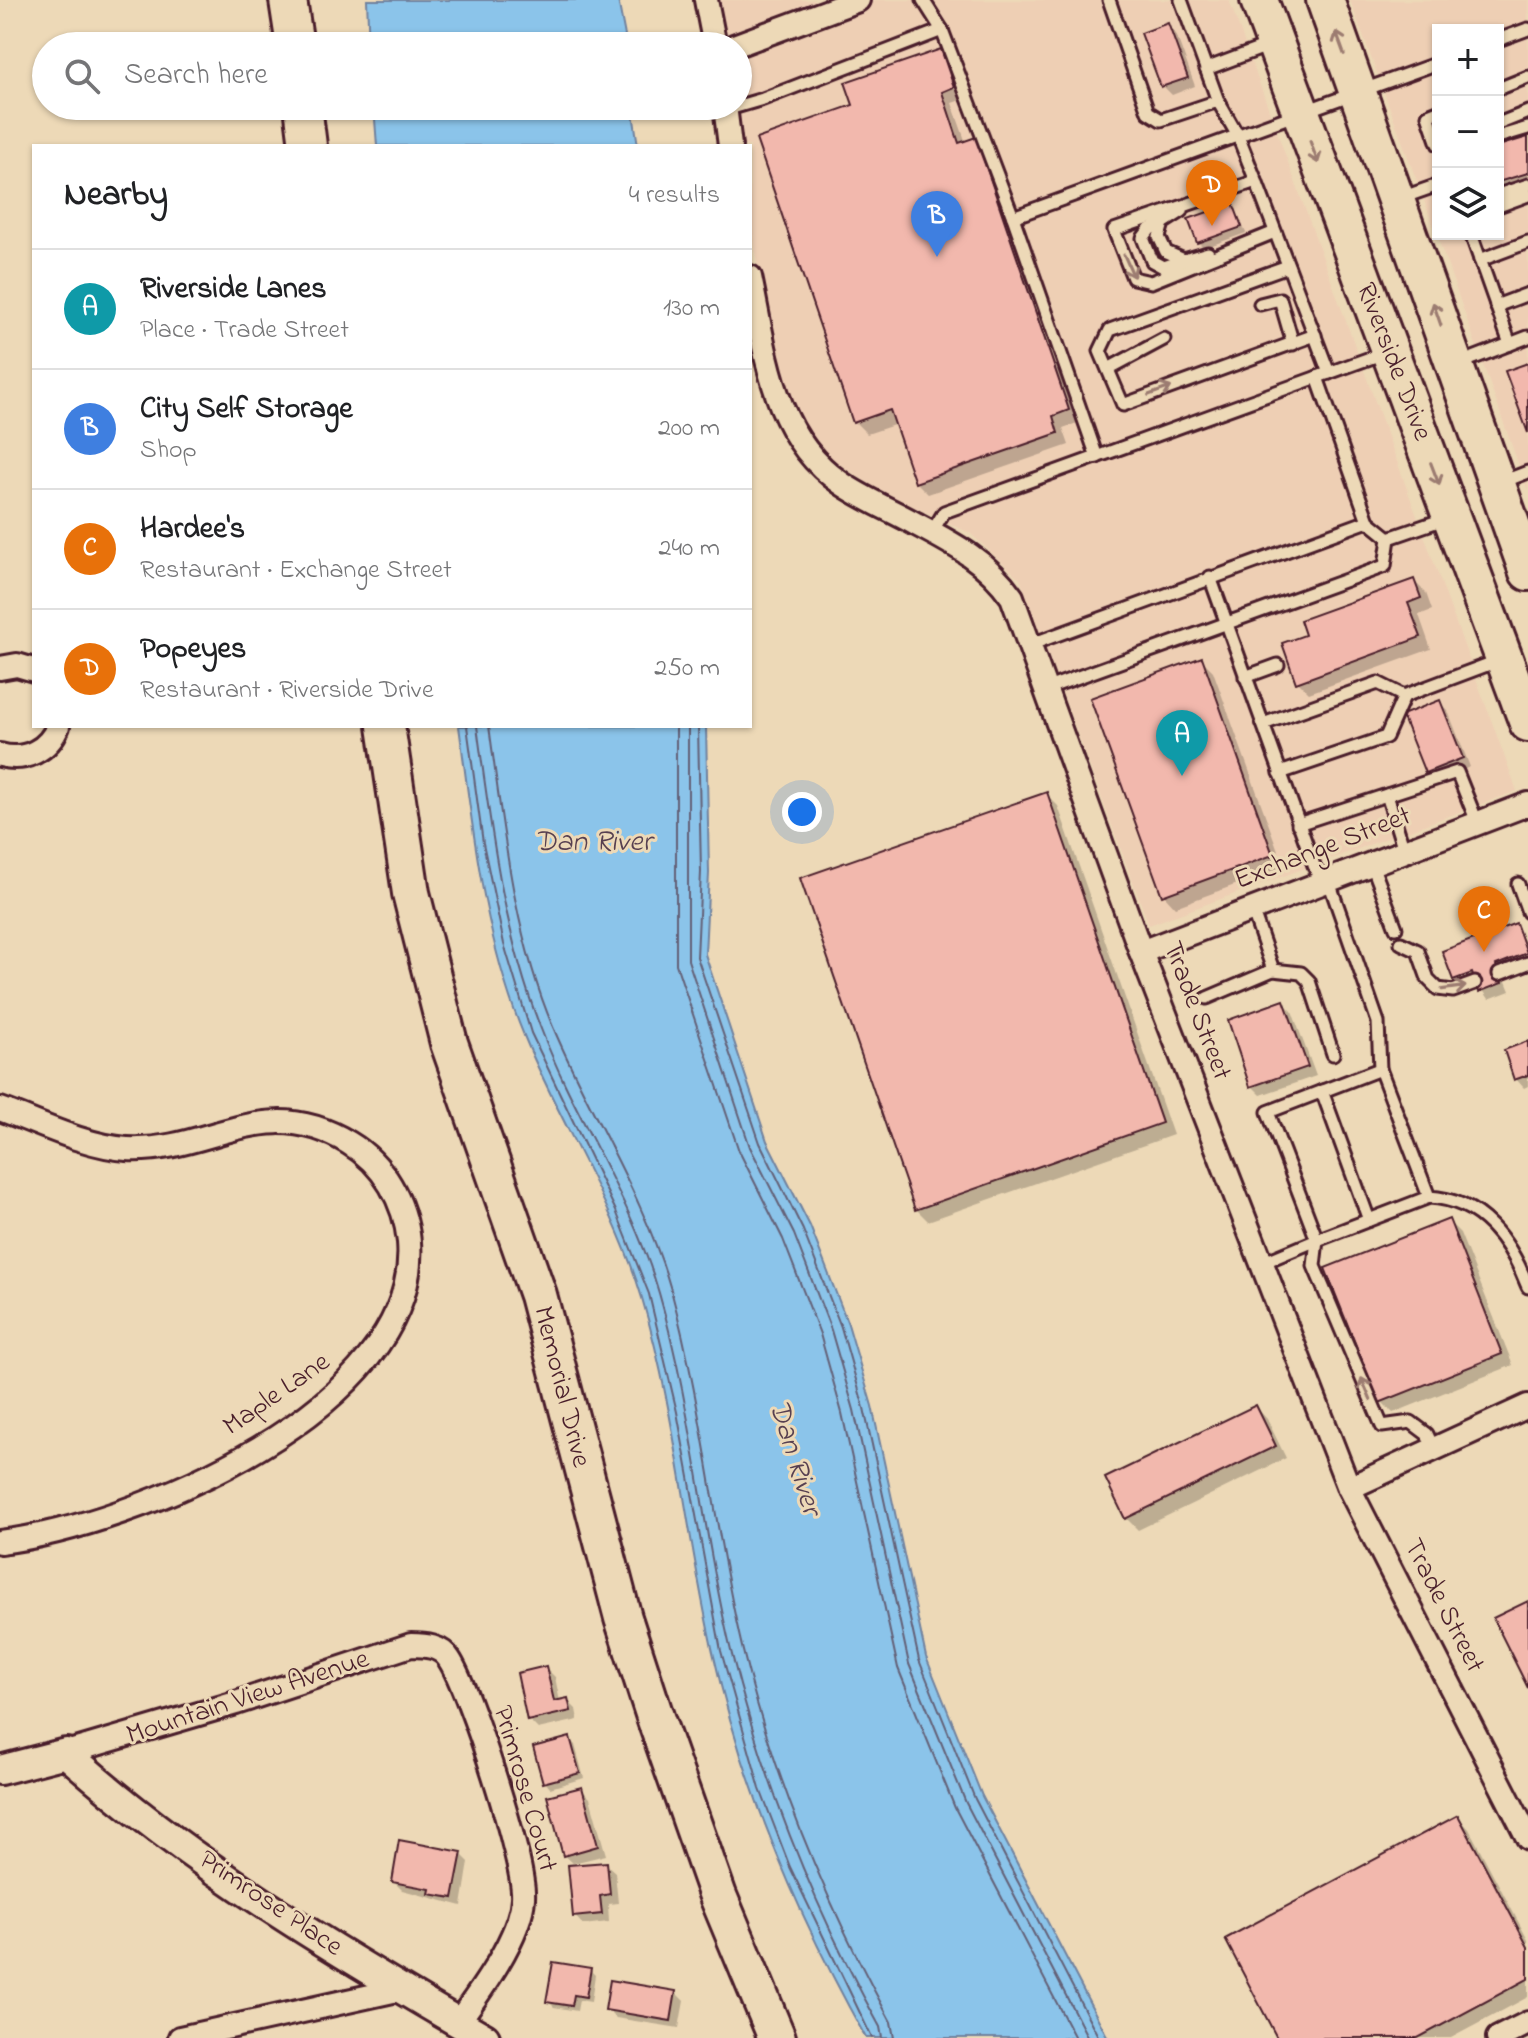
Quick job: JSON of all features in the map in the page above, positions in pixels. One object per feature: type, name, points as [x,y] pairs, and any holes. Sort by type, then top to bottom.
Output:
[{"type":"main road","points":[[288,0],[293,32]]},
{"type":"main road","name":"Riverside Drive","points":[[1259,0],[1528,723]]},
{"type":"main road","name":"Riverside Drive","points":[[1325,0],[1455,365],[1513,478],[1528,572]]},
{"type":"main road","points":[[305,120],[308,144]]},
{"type":"main road","name":"Memorial Drive","points":[[386,728],[411,893],[449,1043],[538,1295],[618,1602],[656,1720],[718,1896],[777,2038]]},
{"type":"street","points":[[706,0],[712,32]]},
{"type":"street","points":[[752,39],[858,0]]},
{"type":"street","points":[[727,120],[730,144]]},
{"type":"street","name":"Trade Street","points":[[752,286],[776,398],[803,447],[842,484],[970,553],[998,578],[1012,597],[1141,952],[1349,1488],[1522,1812],[1528,1838]]},
{"type":"street","points":[[0,668],[17,665],[32,669]]},
{"type":"street","points":[[2,760],[36,752],[48,743],[57,728]]},
{"type":"street","name":"Exchange Street","points":[[1141,952],[1528,804]]},
{"type":"street","name":"Maple Lane","points":[[0,1109],[98,1144],[124,1149],[177,1144],[227,1129],[282,1119],[307,1124],[352,1145],[388,1180],[399,1201],[409,1248],[403,1290],[376,1350],[337,1393],[260,1450],[132,1506],[21,1539],[0,1542]]},
{"type":"street","points":[[1349,1488],[1528,1406]]},
{"type":"street","name":"Mountain View Avenue","points":[[0,1770],[223,1708],[411,1645],[425,1645],[449,1658],[467,1700]]},
{"type":"street","name":"Primrose Court","points":[[458,2022],[514,1929],[524,1895],[499,1792],[467,1700]]},
{"type":"street","name":"Primrose Place","points":[[66,1753],[126,1807],[286,1916],[485,2038]]},
{"type":"street","points":[[180,2038],[402,1989]]},
{"type":"street","points":[[1498,2038],[1528,2023]]},
{"type":"lane","points":[[923,0],[942,30],[1013,217],[1097,457]]},
{"type":"lane","points":[[1109,0],[1148,112],[1161,120],[1218,101]]},
{"type":"lane","points":[[1181,0],[1218,101],[1238,136],[1256,181],[1329,373]]},
{"type":"lane","points":[[1504,38],[1528,29]]},
{"type":"lane","points":[[752,102],[942,30]]},
{"type":"lane","points":[[1206,69],[1275,43]]},
{"type":"lane","points":[[1013,217],[1432,65]]},
{"type":"lane","points":[[1504,87],[1528,77]]},
{"type":"lane","points":[[1504,122],[1528,112]]},
{"type":"lane","points":[[1504,135],[1528,128]]},
{"type":"lane","points":[[1256,181],[1114,230],[1133,278],[1151,282],[1275,232]]},
{"type":"lane","points":[[1504,193],[1528,185]]},
{"type":"lane","points":[[1397,199],[1432,187]]},
{"type":"lane","points":[[1504,204],[1528,195]]},
{"type":"lane","points":[[1203,199],[1150,229],[1143,238],[1152,261],[1163,267],[1232,250]]},
{"type":"lane","points":[[1163,223],[1159,237],[1166,252],[1184,260]]},
{"type":"lane","points":[[1473,240],[1510,344]]},
{"type":"lane","points":[[1480,260],[1528,242]]},
{"type":"lane","points":[[1288,266],[1110,330],[1100,351],[1123,405],[1315,335]]},
{"type":"lane","points":[[1496,306],[1528,294]]},
{"type":"lane","points":[[1260,304],[1280,299],[1293,344]]},
{"type":"lane","points":[[1455,365],[1528,337]]},
{"type":"lane","points":[[1108,369],[1164,339]]},
{"type":"lane","points":[[932,532],[944,512],[1389,351]]},
{"type":"lane","points":[[1317,377],[1368,521],[1389,538]]},
{"type":"lane","points":[[1389,538],[1451,517]]},
{"type":"lane","points":[[1029,645],[1368,521]]},
{"type":"lane","points":[[1045,689],[1385,566],[1389,538]]},
{"type":"lane","points":[[1210,577],[1298,824],[1324,881],[1378,1022],[1380,1069],[1429,1197]]},
{"type":"lane","points":[[1280,773],[1386,737],[1404,696],[1505,659]]},
{"type":"lane","points":[[1245,677],[1278,665]]},
{"type":"lane","points":[[1263,724],[1378,683],[1404,696]]},
{"type":"lane","points":[[1298,824],[1457,772],[1477,822]]},
{"type":"lane","points":[[1387,795],[1404,850]]},
{"type":"lane","points":[[1371,862],[1396,928]]},
{"type":"lane","points":[[1518,884],[1528,912]]},
{"type":"lane","points":[[1252,909],[1273,970]]},
{"type":"lane","points":[[1401,943],[1418,951],[1428,979],[1438,989],[1453,991],[1475,983]]},
{"type":"lane","points":[[1499,974],[1528,963]]},
{"type":"lane","points":[[1207,998],[1273,970],[1301,973],[1309,981],[1333,1054]]},
{"type":"lane","points":[[1380,1069],[1268,1112],[1317,1240],[1314,1266],[1382,1426],[1411,1422],[1427,1434],[1434,1449]]},
{"type":"lane","points":[[1322,1091],[1369,1220]]},
{"type":"lane","points":[[1262,1263],[1429,1197],[1446,1198],[1471,1209],[1513,1249],[1528,1287]]},
{"type":"shaded area","points":[[716,0],[1229,0],[1517,791],[1149,925],[1020,579],[970,533],[878,490],[820,451],[788,392],[757,263],[752,227],[752,144],[741,144],[738,120],[752,120],[752,32],[722,32]]},
{"type":"shaded area","points":[[1350,0],[1528,0],[1528,491],[1439,240],[1504,240],[1504,24],[1432,24],[1432,222]]},
{"type":"water","points":[[367,0],[618,0],[624,32],[368,32]]},
{"type":"water","points":[[375,120],[634,120],[638,144],[377,144]]},
{"type":"water","name":"Dan River","points":[[459,728],[706,728],[709,873],[705,954],[767,1141],[810,1226],[848,1324],[872,1406],[926,1657],[982,1796],[1108,2038],[866,2038],[841,1992],[775,1850],[740,1752],[713,1652],[664,1385],[642,1298],[603,1199],[539,1070],[511,1001],[490,924]]},
{"type":"building","points":[[1168,23],[1188,78],[1161,87],[1141,33]]},
{"type":"building","points":[[941,49],[954,87],[942,92],[959,143],[976,137],[1069,410],[1053,416],[1058,433],[915,483],[890,410],[853,423],[756,139],[853,105],[845,82]]},
{"type":"building","points":[[1528,137],[1528,173],[1504,180],[1504,144]]},
{"type":"building","points":[[1233,203],[1242,227],[1197,243],[1188,219]]},
{"type":"building","points":[[1528,363],[1528,433],[1505,371]]},
{"type":"building","points":[[1414,579],[1421,598],[1408,603],[1421,637],[1296,683],[1282,643],[1305,635],[1300,620]]},
{"type":"building","points":[[1202,657],[1273,855],[1162,896],[1090,698]]},
{"type":"building","points":[[1440,700],[1463,758],[1425,773],[1402,715]]},
{"type":"building","points":[[1047,792],[1162,1123],[915,1210],[800,878]]},
{"type":"building","points":[[1516,923],[1527,953],[1496,965],[1502,983],[1479,992],[1472,973],[1453,980],[1442,951]]},
{"type":"building","points":[[1284,1000],[1308,1067],[1250,1087],[1228,1020]]},
{"type":"building","points":[[1528,1041],[1528,1075],[1514,1080],[1504,1050]]},
{"type":"building","points":[[1449,1219],[1502,1354],[1379,1403],[1325,1268]]},
{"type":"building","points":[[1256,1405],[1276,1446],[1125,1519],[1105,1478]]},
{"type":"building","points":[[1528,1601],[1528,1688],[1493,1618]]},
{"type":"building","points":[[546,1666],[554,1701],[568,1698],[571,1711],[527,1721],[517,1673]]},
{"type":"building","points":[[570,1737],[580,1773],[543,1783],[533,1747]]},
{"type":"building","points":[[582,1787],[598,1846],[563,1856],[547,1796]]},
{"type":"building","points":[[1458,1815],[1528,1947],[1528,1979],[1418,2038],[1277,2038],[1225,1939]]},
{"type":"building","points":[[399,1840],[462,1852],[453,1898],[429,1894],[430,1889],[392,1882]]},
{"type":"building","points":[[607,1862],[610,1894],[600,1896],[602,1914],[573,1917],[568,1865]]},
{"type":"building","points":[[553,1962],[591,1968],[586,1997],[574,1995],[572,2006],[546,2002]]},
{"type":"building","points":[[610,1980],[676,1991],[671,2021],[605,2010]]},
{"type":"place","name":"Popeyes","points":[[1212,226]]},
{"type":"place","name":"City Self Storage","points":[[937,257]]},
{"type":"place","name":"Riverside Lanes","points":[[1182,776]]},
{"type":"place","name":"Hardee's","points":[[1484,952]]}]
